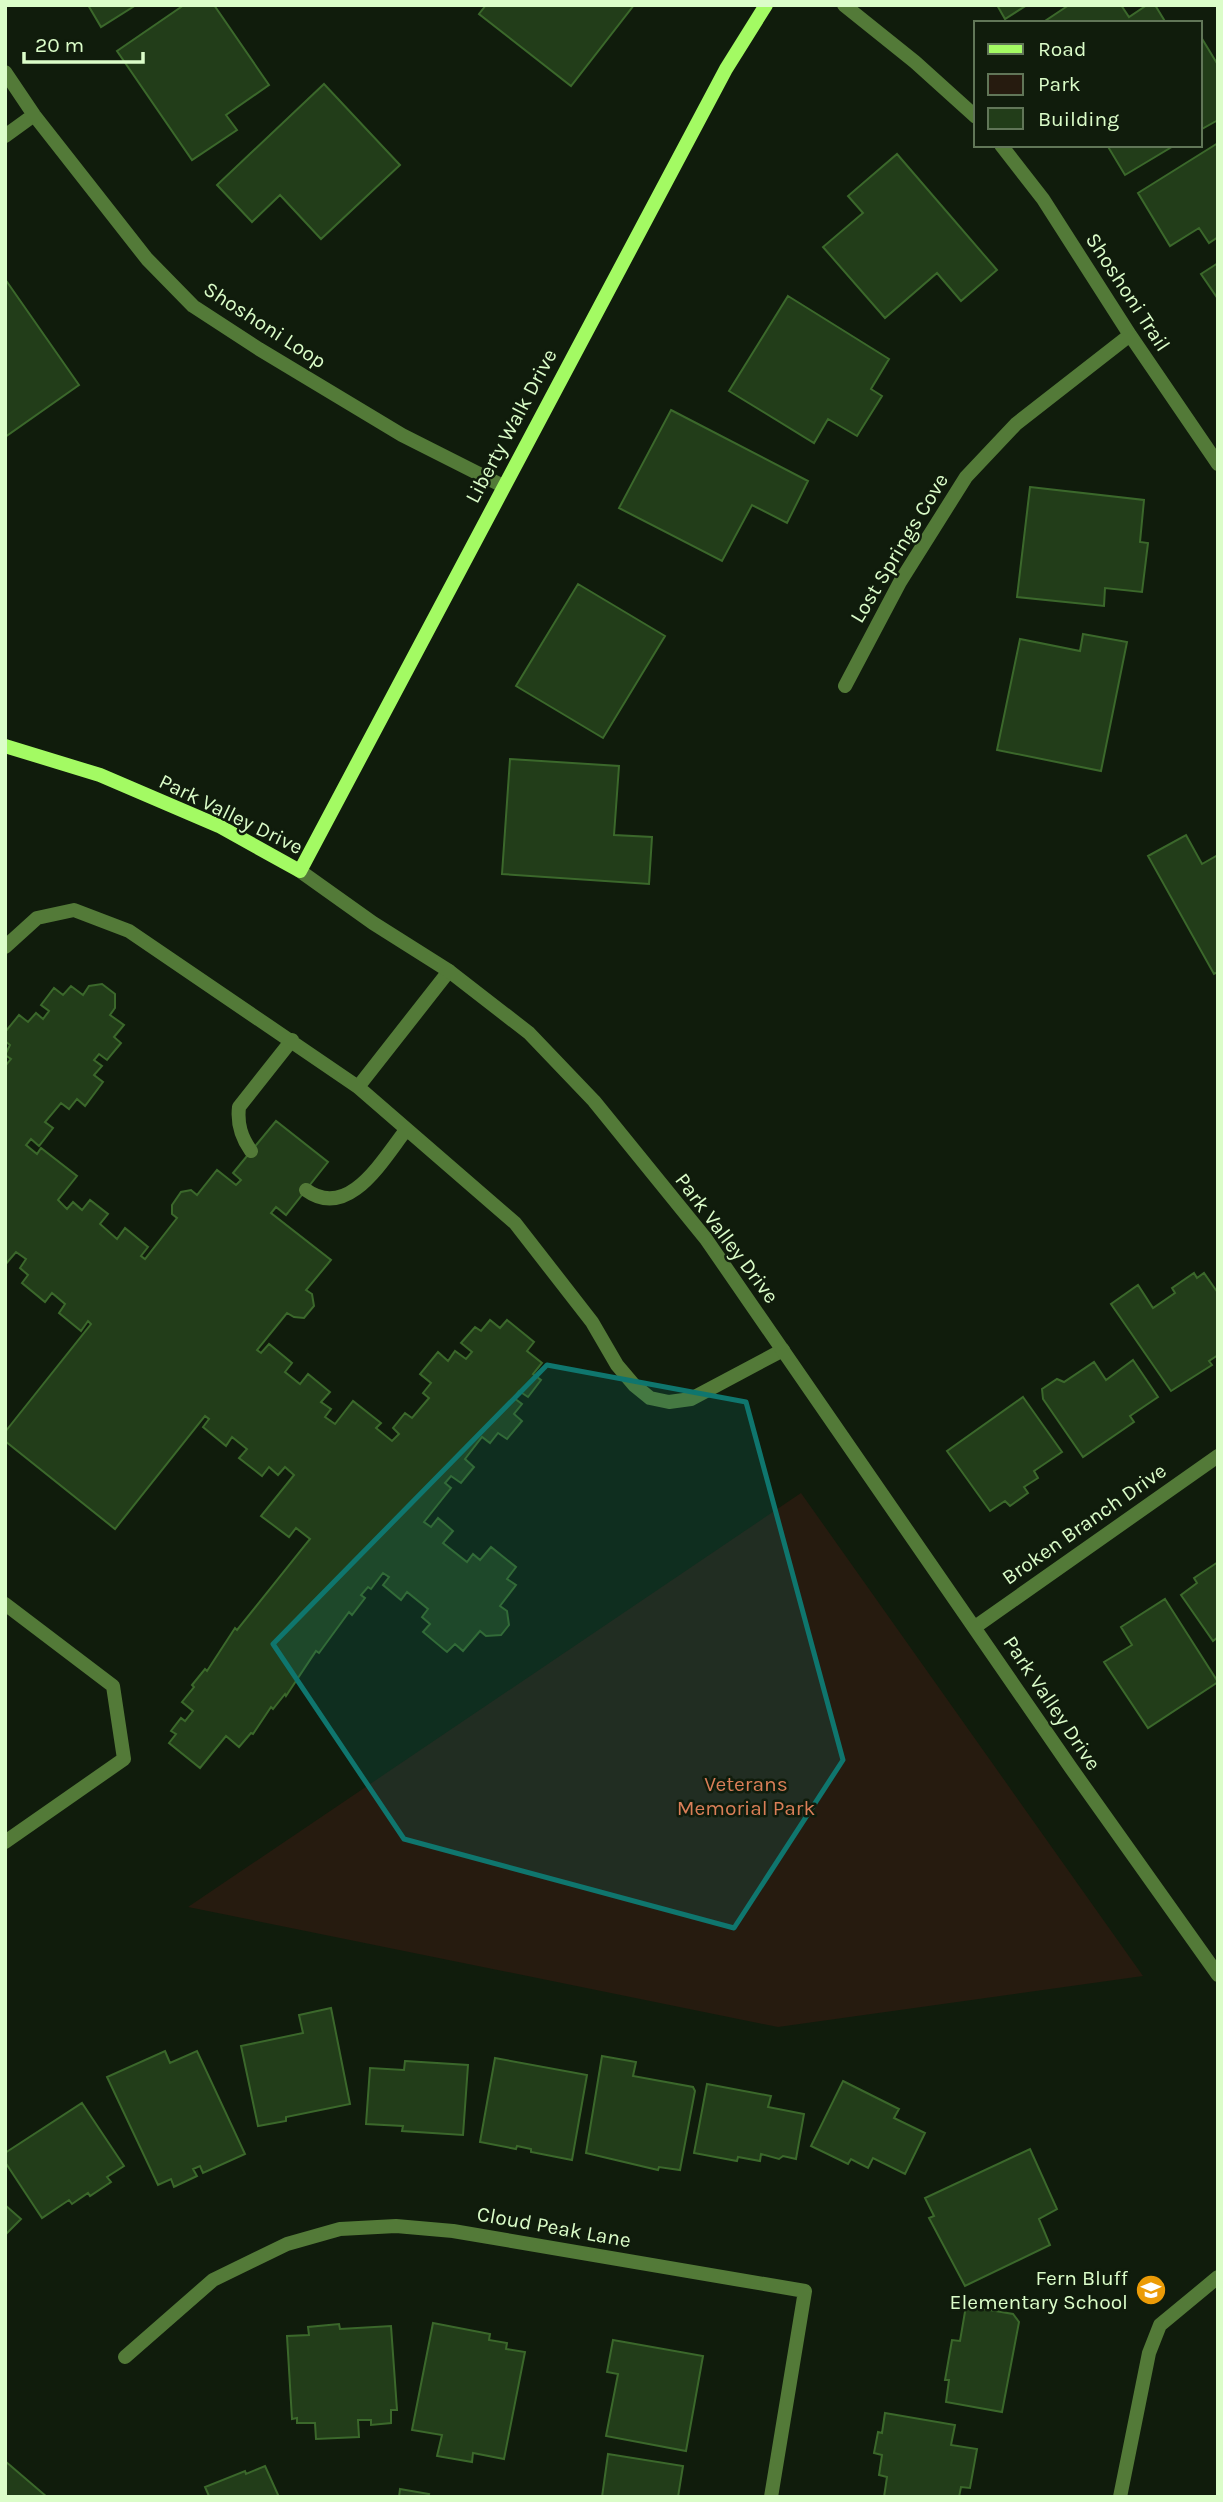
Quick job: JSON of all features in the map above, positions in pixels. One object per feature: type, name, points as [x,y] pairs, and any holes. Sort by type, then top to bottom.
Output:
[{"type":"street","name":"Liberty Walk Drive","points":[[300,870],[726,69],[766,5]]},
{"type":"street","points":[[844,5],[915,62],[974,115]]},
{"type":"street","name":"Shoshoni Loop","points":[[5,72],[34,115],[147,259],[193,306],[402,435],[503,486]]},
{"type":"street","points":[[5,136],[34,115]]},
{"type":"street","name":"Shoshoni Trail","points":[[1003,147],[1044,200],[1130,335],[1218,464]]},
{"type":"street","name":"Lost Springs Cove","points":[[845,686],[900,582],[966,477],[1016,424],[1130,335]]},
{"type":"street","name":"Park Valley Drive","points":[[5,746],[100,775],[219,826],[300,870],[373,923],[449,971],[528,1033],[594,1101],[706,1239],[1071,1768],[1218,1975]]},
{"type":"street","points":[[5,947],[37,918],[74,910],[129,931],[292,1040],[358,1087],[515,1223],[592,1322],[617,1365],[634,1385],[650,1398],[669,1402],[691,1399],[783,1350]]},
{"type":"street","points":[[358,1087],[449,971]]},
{"type":"street","points":[[251,1151],[240,1130],[239,1107],[292,1040]]},
{"type":"street","points":[[306,1190],[317,1198],[331,1199],[350,1193],[364,1183],[406,1130]]},
{"type":"street","name":"Broken Branch Drive","points":[[975,1627],[1218,1456]]},
{"type":"street","points":[[5,1604],[113,1686],[124,1759],[5,1842]]},
{"type":"street","name":"Cloud Peak Lane","points":[[125,2357],[214,2280],[287,2244],[340,2229],[396,2226],[453,2231],[805,2291],[771,2497]]},
{"type":"street","points":[[1120,2497],[1149,2353],[1160,2325],[1218,2277]]},
{"type":"highlighted area","points":[[547,1365],[746,1402],[843,1760],[734,1928],[404,1839],[273,1644]]},
{"type":"green space","name":"Veterans Memorial Park","points":[[801,1493],[1143,1976],[778,2027],[188,1907]]},
{"type":"building","points":[[88,5],[136,5],[101,27]]},
{"type":"building","points":[[184,5],[214,5],[269,85],[226,115],[237,130],[192,160],[117,51]]},
{"type":"building","points":[[486,5],[634,5],[571,86],[479,14]]},
{"type":"building","points":[[997,5],[1027,5],[1005,19]]},
{"type":"building","points":[[1069,5],[1121,5],[1129,17],[1147,5],[1155,5],[1165,21],[1045,21]]},
{"type":"building","points":[[1202,39],[1218,65],[1218,120],[1202,129]]},
{"type":"building","points":[[324,84],[400,165],[321,239],[280,195],[252,222],[217,185]]},
{"type":"building","points":[[1218,143],[1218,237],[1209,243],[1199,228],[1170,246],[1138,193]]},
{"type":"building","points":[[1108,147],[1172,147],[1125,175]]},
{"type":"building","points":[[897,154],[997,270],[961,301],[937,273],[885,318],[823,247],[863,213],[848,196]]},
{"type":"building","points":[[1218,263],[1218,299],[1201,274]]},
{"type":"building","points":[[5,279],[79,385],[5,437]]},
{"type":"building","points":[[788,296],[889,359],[871,389],[882,396],[857,436],[828,419],[814,443],[729,391]]},
{"type":"building","points":[[671,410],[808,481],[787,523],[752,505],[722,561],[619,508]]},
{"type":"building","points":[[1030,487],[1144,500],[1140,542],[1148,543],[1142,592],[1105,588],[1104,606],[1017,597]]},
{"type":"building","points":[[578,584],[665,636],[603,738],[516,686]]},
{"type":"building","points":[[1083,634],[1127,642],[1101,771],[997,750],[1020,639],[1080,651]]},
{"type":"building","points":[[510,759],[619,766],[614,835],[652,837],[649,884],[502,874]]},
{"type":"building","points":[[1186,835],[1202,864],[1218,855],[1218,972],[1214,974],[1148,856]]},
{"type":"building","points":[[102,984],[115,994],[115,1008],[110,1015],[124,1025],[114,1037],[121,1043],[107,1060],[99,1054],[94,1060],[102,1066],[94,1075],[103,1082],[85,1106],[77,1099],[69,1109],[61,1103],[45,1122],[53,1128],[39,1146],[31,1139],[26,1145],[37,1154],[41,1148],[77,1176],[58,1200],[67,1209],[73,1202],[82,1210],[90,1200],[108,1214],[100,1224],[117,1239],[125,1228],[148,1247],[141,1256],[145,1259],[177,1218],[172,1214],[172,1205],[181,1192],[191,1190],[197,1195],[217,1170],[236,1185],[241,1180],[233,1173],[276,1121],[328,1162],[286,1215],[276,1207],[271,1213],[331,1260],[306,1290],[312,1294],[314,1306],[304,1318],[287,1313],[257,1350],[261,1353],[269,1344],[292,1363],[285,1372],[300,1384],[308,1374],[330,1392],[321,1402],[331,1409],[325,1417],[335,1424],[353,1401],[381,1423],[376,1428],[392,1441],[399,1434],[393,1428],[405,1413],[412,1418],[429,1398],[423,1393],[431,1383],[420,1374],[438,1352],[448,1361],[455,1351],[466,1359],[472,1352],[461,1343],[475,1327],[481,1331],[490,1320],[500,1328],[507,1320],[534,1342],[527,1351],[542,1363],[533,1374],[541,1380],[528,1397],[519,1391],[514,1398],[522,1404],[514,1414],[522,1421],[507,1439],[498,1433],[490,1443],[482,1437],[465,1459],[474,1467],[461,1483],[451,1476],[445,1483],[451,1488],[424,1522],[431,1527],[438,1518],[453,1531],[443,1543],[467,1562],[473,1554],[480,1560],[491,1547],[516,1567],[507,1579],[516,1585],[500,1606],[507,1611],[509,1625],[501,1635],[486,1636],[480,1631],[463,1651],[455,1644],[447,1652],[423,1632],[430,1624],[422,1617],[428,1609],[407,1592],[401,1600],[383,1585],[389,1577],[383,1573],[371,1589],[368,1587],[361,1595],[365,1598],[352,1615],[349,1612],[319,1653],[316,1651],[286,1696],[285,1694],[273,1709],[271,1707],[253,1734],[239,1747],[226,1736],[200,1768],[169,1743],[176,1734],[171,1731],[181,1718],[185,1721],[193,1711],[182,1702],[194,1687],[192,1685],[205,1669],[207,1671],[235,1628],[237,1630],[310,1539],[296,1528],[289,1537],[261,1516],[294,1475],[285,1467],[278,1475],[269,1467],[262,1476],[239,1458],[247,1449],[232,1437],[226,1446],[203,1427],[209,1419],[205,1416],[115,1529],[5,1441],[5,1432],[91,1324],[88,1321],[81,1331],[59,1313],[65,1304],[52,1293],[45,1302],[22,1283],[28,1275],[20,1268],[26,1259],[16,1252],[5,1265],[5,1066],[11,1059],[5,1055],[10,1045],[5,1041],[5,1032],[19,1015],[28,1022],[36,1013],[43,1019],[49,1011],[41,1005],[54,988],[63,995],[71,986],[83,995],[89,986]]},
{"type":"building","points":[[1194,1273],[1197,1278],[1204,1273],[1218,1293],[1218,1355],[1209,1361],[1212,1365],[1171,1391],[1111,1304],[1138,1285],[1153,1308],[1175,1293],[1172,1288]]},
{"type":"building","points":[[1133,1360],[1158,1397],[1130,1416],[1134,1422],[1083,1457],[1043,1399],[1042,1389],[1057,1379],[1064,1382],[1094,1362],[1106,1380]]},
{"type":"building","points":[[1023,1397],[1062,1452],[1034,1471],[1038,1478],[1024,1487],[1028,1493],[1010,1506],[1005,1501],[990,1511],[947,1451]]},
{"type":"building","points":[[1218,1562],[1218,1637],[1213,1641],[1181,1595],[1197,1583],[1194,1578]]},
{"type":"building","points":[[1165,1599],[1218,1682],[1148,1728],[1104,1662],[1132,1645],[1121,1627]]},
{"type":"building","points":[[331,2008],[350,2104],[286,2117],[286,2121],[258,2126],[241,2046],[303,2033],[299,2015]]},
{"type":"building","points":[[165,2051],[170,2063],[197,2051],[245,2154],[203,2173],[200,2166],[193,2169],[197,2176],[174,2187],[171,2179],[158,2185],[107,2077]]},
{"type":"building","points":[[602,2056],[636,2062],[633,2076],[693,2087],[695,2091],[680,2170],[659,2167],[658,2170],[586,2153]]},
{"type":"building","points":[[495,2058],[587,2075],[572,2160],[531,2152],[531,2149],[517,2146],[516,2149],[480,2142]]},
{"type":"building","points":[[405,2061],[468,2065],[463,2135],[402,2131],[403,2126],[366,2124],[370,2068],[404,2070]]},
{"type":"building","points":[[843,2081],[899,2109],[894,2118],[925,2133],[905,2174],[873,2158],[868,2168],[851,2159],[848,2164],[811,2146]]},
{"type":"building","points":[[707,2084],[771,2096],[768,2107],[804,2114],[796,2159],[783,2156],[779,2159],[761,2154],[760,2161],[738,2157],[737,2161],[694,2153]]},
{"type":"building","points":[[82,2103],[124,2166],[107,2177],[111,2182],[90,2196],[88,2193],[72,2204],[69,2200],[42,2218],[5,2162],[5,2153]]},
{"type":"building","points":[[1030,2149],[1057,2209],[1039,2219],[1050,2245],[965,2286],[929,2218],[934,2216],[925,2198]]},
{"type":"building","points":[[5,2205],[21,2219],[5,2235]]},
{"type":"building","points":[[966,2306],[1013,2314],[1019,2322],[1002,2412],[946,2402],[949,2380],[945,2380],[952,2340],[960,2341]]},
{"type":"building","points":[[433,2323],[490,2334],[489,2340],[507,2343],[506,2349],[525,2352],[504,2459],[473,2453],[472,2462],[437,2456],[442,2435],[412,2430]]},
{"type":"building","points":[[339,2324],[340,2329],[391,2326],[397,2410],[391,2410],[391,2423],[371,2425],[371,2420],[358,2420],[359,2437],[316,2439],[315,2423],[297,2423],[297,2418],[292,2419],[287,2336],[309,2335],[308,2327]]},
{"type":"building","points":[[613,2340],[703,2356],[686,2451],[606,2436],[618,2374],[607,2372]]},
{"type":"building","points":[[885,2413],[955,2425],[951,2445],[977,2449],[970,2488],[961,2487],[959,2497],[884,2497],[887,2477],[879,2475],[882,2455],[874,2453],[878,2432],[882,2433]]},
{"type":"building","points":[[608,2454],[683,2466],[678,2497],[602,2497]]},
{"type":"building","points":[[5,2461],[47,2497],[5,2497]]},
{"type":"building","points":[[265,2466],[279,2497],[207,2497],[209,2496],[205,2487]]},
{"type":"building","points":[[400,2489],[429,2494],[428,2497],[399,2497]]},
{"type":"place","name":"Fern Bluff Elementary School","points":[[1151,2290]]}]
